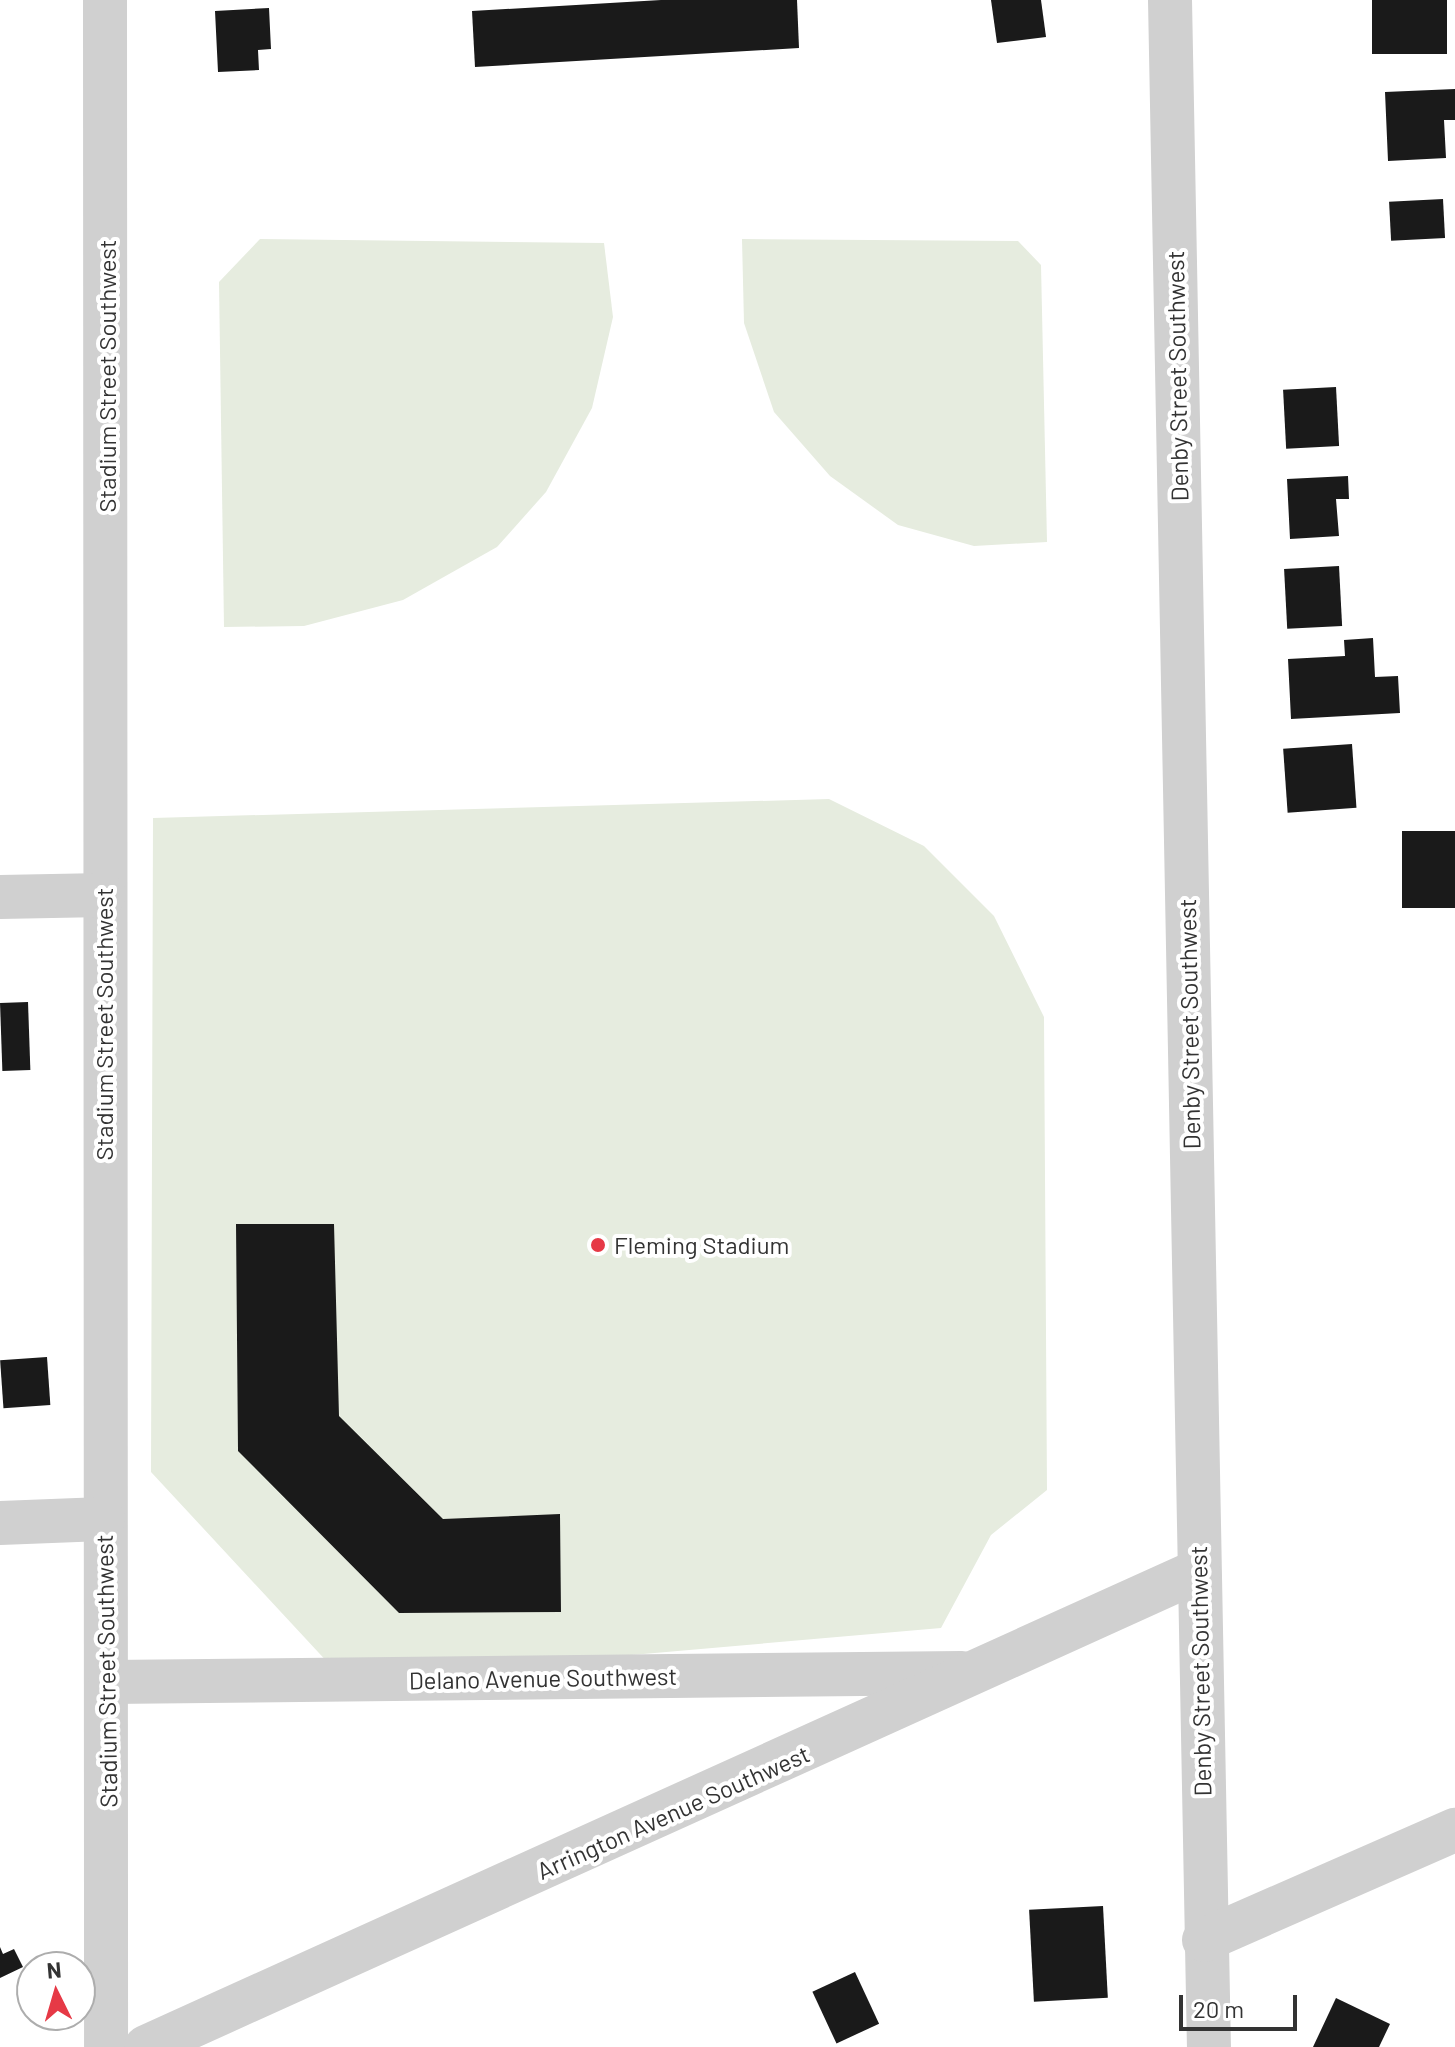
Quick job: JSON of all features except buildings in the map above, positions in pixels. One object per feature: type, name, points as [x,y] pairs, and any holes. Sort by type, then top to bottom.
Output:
[{"type":"street","name":"Stadium Street Southwest","points":[[105,0],[103,1519],[110,1682],[106,2047]]},
{"type":"street","name":"Denby Street Southwest","points":[[1170,0],[1204,1940],[1209,2047]]},
{"type":"street","points":[[0,897],[104,895]]},
{"type":"street","points":[[0,1523],[103,1519]]},
{"type":"street","name":"Arrington Avenue Southwest","points":[[146,2047],[1198,1571]]},
{"type":"street","name":"Delano Avenue Southwest","points":[[110,1682],[976,1673]]},
{"type":"street","points":[[1204,1940],[1455,1830]]},
{"type":"shaded area","points":[[260,239],[604,243],[613,317],[592,408],[546,492],[497,547],[403,600],[304,626],[224,627],[219,282]]},
{"type":"shaded area","points":[[742,239],[1018,241],[1041,265],[1047,542],[974,546],[898,525],[830,476],[774,412],[744,323]]},
{"type":"shaded area","name":"Fleming Stadium","points":[[829,799],[924,846],[994,916],[1044,1017],[1047,1490],[991,1535],[941,1628],[344,1680],[151,1472],[153,818]]},
{"type":"place","name":"Fleming Stadium","points":[[598,1245]]}]
